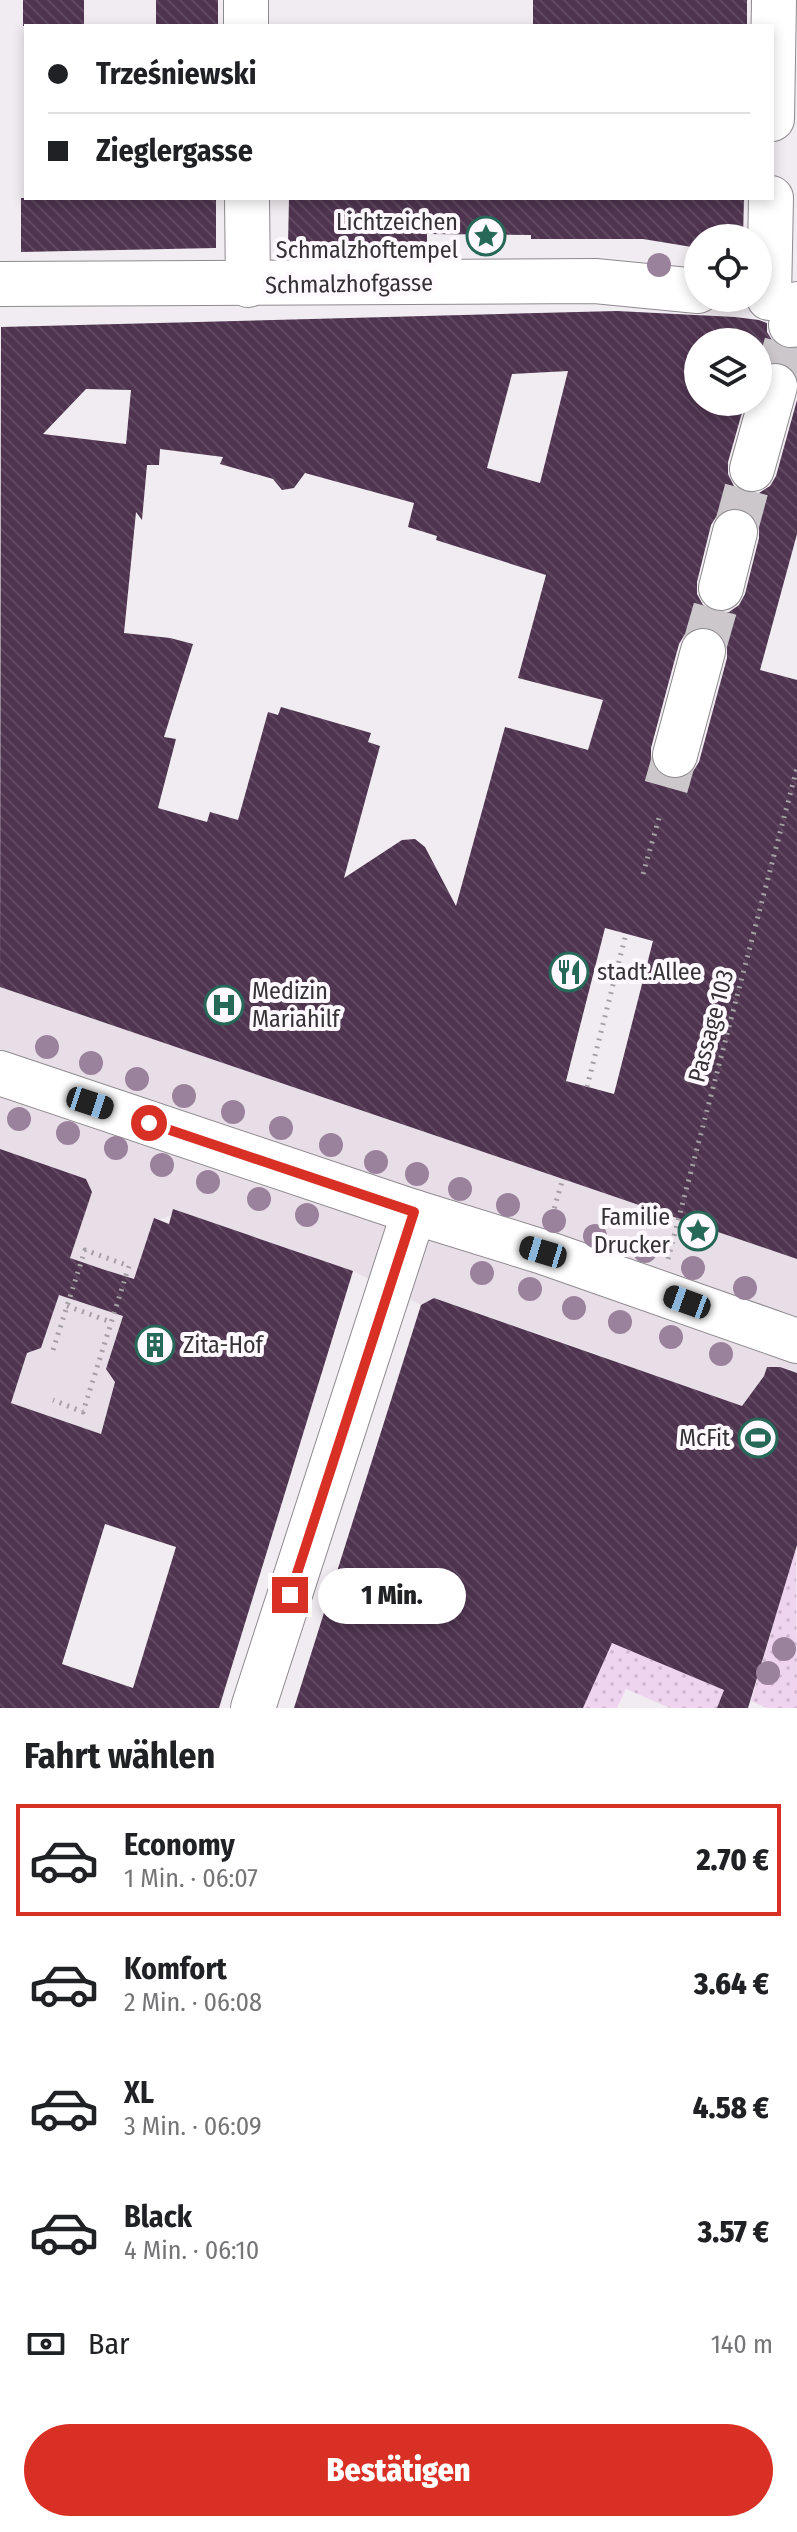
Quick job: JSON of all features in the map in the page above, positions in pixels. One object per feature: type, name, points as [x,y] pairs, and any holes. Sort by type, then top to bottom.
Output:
[{"type":"street","points":[[246,0],[246,24]]},
{"type":"street","points":[[774,0],[774,24]]},
{"type":"street","points":[[247,200],[248,285]]},
{"type":"street","points":[[771,200],[782,305]]},
{"type":"street","name":"Schmalzhofgasse","points":[[0,284],[595,281],[684,290]]},
{"type":"street","points":[[752,469],[775,386]]},
{"type":"street","points":[[721,588],[735,532]]},
{"type":"street","points":[[675,755],[703,651]]},
{"type":"street","points":[[0,1073],[543,1252],[797,1341]]},
{"type":"street","points":[[253,1708],[414,1212]]},
{"type":"path","name":"Passage 103","points":[[659,1292],[797,768]]},
{"type":"path","points":[[643,874],[659,818]]},
{"type":"path","points":[[587,1087],[626,934]]},
{"type":"path","points":[[53,1350],[85,1250],[129,1266],[83,1412],[53,1400]]},
{"type":"path","points":[[67,1306],[111,1322]]},
{"type":"shaded area","points":[[0,987],[797,1259],[797,1425],[589,1414],[605,1357],[434,1298],[421,1305],[353,1271],[173,1209],[171,1215],[154,1219],[106,1369],[115,1382],[101,1434],[11,1403],[27,1353],[42,1348],[91,1192],[0,1149]]},
{"type":"shaded area","points":[[796,1548],[797,1708],[767,1708],[751,1701]]},
{"type":"shaded area","points":[[612,1643],[724,1690],[717,1708],[670,1708],[626,1689],[617,1708],[583,1708]]},
{"type":"building","points":[[23,0],[84,0],[84,24],[23,26]]},
{"type":"building","points":[[156,0],[218,0],[218,24],[156,24]]},
{"type":"building","points":[[533,0],[747,0],[747,24],[533,24]]},
{"type":"building","points":[[21,198],[216,200],[216,248],[21,252]]},
{"type":"building","points":[[289,200],[744,200],[743,224],[684,224],[684,246],[643,239],[531,239],[531,235],[427,234],[427,242],[288,246]]},
{"type":"building","points":[[617,311],[735,317],[767,323],[767,328],[684,328],[684,416],[741,416],[728,462],[728,474],[734,486],[745,493],[759,493],[770,486],[776,476],[797,400],[797,534],[760,670],[797,680],[797,1259],[0,987],[1,327]],"holes":[[[568,371],[540,483],[487,468],[512,374]],[[86,389],[131,390],[126,444],[43,434]],[[160,449],[223,457],[220,464],[273,479],[282,490],[294,488],[305,473],[414,503],[408,527],[437,536],[436,540],[546,575],[518,678],[603,700],[588,750],[505,727],[456,906],[425,847],[415,839],[402,840],[344,878],[380,746],[368,742],[371,733],[281,707],[278,715],[268,712],[238,820],[210,812],[207,822],[158,808],[176,739],[164,737],[193,644],[124,633],[136,512],[142,520],[147,465],[159,465]],[[727,508],[740,508],[752,514],[759,524],[759,538],[745,594],[739,605],[729,612],[716,612],[703,605],[697,594],[711,525],[718,514]],[[696,627],[709,627],[720,633],[727,644],[727,658],[699,762],[692,773],[681,779],[669,779],[657,772],[651,761],[651,748],[679,644],[685,634]],[[605,928],[653,941],[614,1094],[566,1081]]]},
{"type":"building","points":[[772,340],[785,349],[797,349],[797,376],[792,368],[781,362],[772,362]]},
{"type":"building","points":[[0,1149],[86,1179],[92,1192],[70,1258],[134,1279],[154,1218],[169,1224],[173,1209],[353,1271],[219,1708],[0,1708]],"holes":[[[59,1295],[123,1316],[106,1369],[115,1382],[101,1434],[11,1403],[27,1353],[41,1348]],[[105,1524],[176,1547],[133,1688],[62,1664]]]},
{"type":"building","points":[[434,1298],[742,1406],[767,1367],[780,1367],[797,1373],[797,1545],[748,1708],[717,1708],[724,1690],[612,1643],[583,1708],[294,1708],[421,1305]]},
{"type":"tunnel","points":[[775,386],[791,325]]},
{"type":"tunnel","points":[[735,532],[752,469]]},
{"type":"tunnel","points":[[703,651],[721,588]]},
{"type":"tunnel","points":[[666,787],[675,755]]},
{"type":"place","name":"Lichtzeichen Schmalzhoftempel","points":[[486,236]]},
{"type":"place","name":"stadt.Allee","points":[[569,972]]},
{"type":"place","name":"Medizin Mariahilf","points":[[224,1005]]},
{"type":"place","name":"Familie Drucker","points":[[698,1231]]},
{"type":"place","name":"Zita-Hof","points":[[155,1345]]},
{"type":"place","name":"McFit","points":[[758,1438]]},
{"type":"route","points":[[149,1123],[414,1212],[290,1595]]}]
